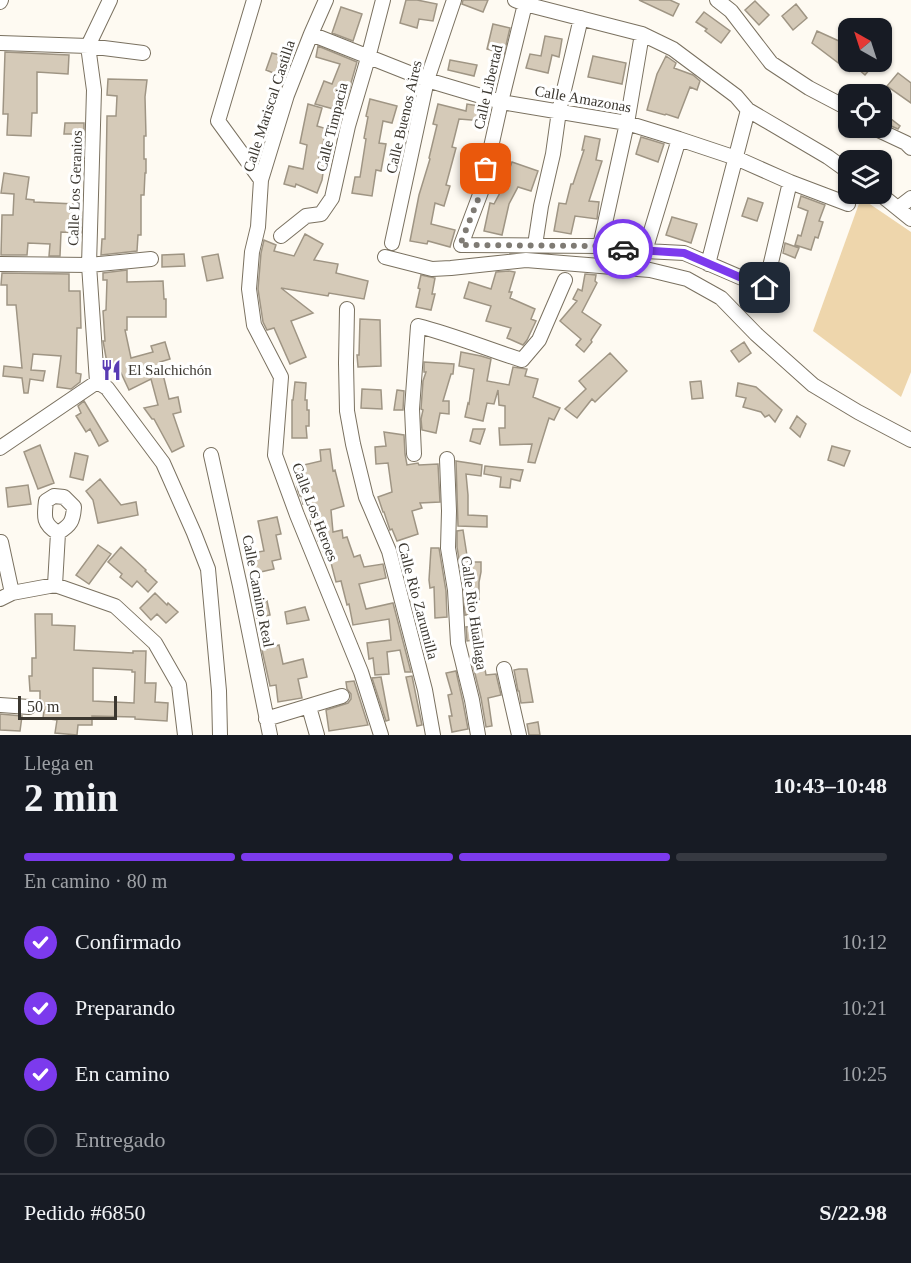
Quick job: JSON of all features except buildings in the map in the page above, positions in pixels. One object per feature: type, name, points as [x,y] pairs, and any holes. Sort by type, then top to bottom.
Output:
[{"type":"street","points":[[88,46],[110,0]]},
{"type":"street","points":[[254,0],[218,121],[261,180]]},
{"type":"street","name":"Calle Mariscal Castilla","points":[[258,226],[261,180],[287,95],[310,34],[326,0]]},
{"type":"street","name":"Calle Timpacia","points":[[280,236],[306,216],[321,214],[332,198],[348,126],[383,0]]},
{"type":"street","name":"Calle Buenos Aires","points":[[392,243],[428,80],[454,0]]},
{"type":"street","points":[[717,0],[731,11],[771,63],[838,104]]},
{"type":"street","points":[[520,2],[642,34],[673,49],[736,96],[748,110],[838,164]]},
{"type":"street","name":"Calle Libertad","points":[[520,2],[481,192],[460,245],[535,245]]},
{"type":"street","points":[[581,18],[559,111],[535,245],[600,246],[684,253],[765,288],[790,182]]},
{"type":"street","name":"Calle Amazonas","points":[[310,34],[428,80],[501,102],[627,123],[679,139],[736,158],[838,200]]},
{"type":"street","points":[[600,246],[627,123],[642,34]]},
{"type":"street","points":[[0,43],[88,46],[143,53]]},
{"type":"street","name":"Calle Los Geranios","points":[[88,46],[94,90],[89,265],[97,382]]},
{"type":"street","points":[[708,264],[748,110]]},
{"type":"street","points":[[892,136],[911,148]]},
{"type":"street","points":[[645,251],[679,139]]},
{"type":"street","points":[[898,208],[911,198]]},
{"type":"street","points":[[892,203],[911,219]]},
{"type":"street","name":"Calle Los Heroes","points":[[258,226],[252,252],[249,289],[254,325],[281,377],[275,455],[361,672],[381,735]]},
{"type":"street","points":[[385,257],[432,268],[526,260],[650,270],[687,279],[721,298],[756,334],[813,385],[911,440]]},
{"type":"street","points":[[0,264],[89,265],[151,259]]},
{"type":"street","points":[[414,454],[412,409],[418,326],[443,332],[522,360],[539,340],[565,280]]},
{"type":"street","name":"Calle Rio Zarumilla","points":[[348,309],[347,411],[353,444],[366,497],[389,550],[425,690],[433,735]]},
{"type":"street","points":[[0,448],[97,382],[106,387],[163,463],[208,569],[219,691],[220,735]]},
{"type":"street","name":"Calle Camino Real","points":[[211,455],[270,735]]},
{"type":"street","name":"Calle Rio Huallaga","points":[[447,459],[448,548],[455,590],[458,643],[478,735]]},
{"type":"street","points":[[55,585],[58,533]]},
{"type":"street","points":[[1,542],[6,596],[55,585],[114,606],[155,643],[179,685],[185,735]]},
{"type":"street","points":[[504,669],[519,735]]},
{"type":"street","points":[[266,719],[342,696]]},
{"type":"street","points":[[0,705],[29,707]]},
{"type":"street","points":[[309,707],[317,735]]},
{"type":"shaded area","points":[[859,204],[870,204],[911,232],[911,372],[901,397],[813,331]]},
{"type":"way so far","points":[[486,169],[481,192],[460,245],[600,246],[623,249]]},
{"type":"place","name":"El Salchichón","points":[[111,370]]},
{"type":"route","points":[[623,249],[684,253],[765,288]]}]
